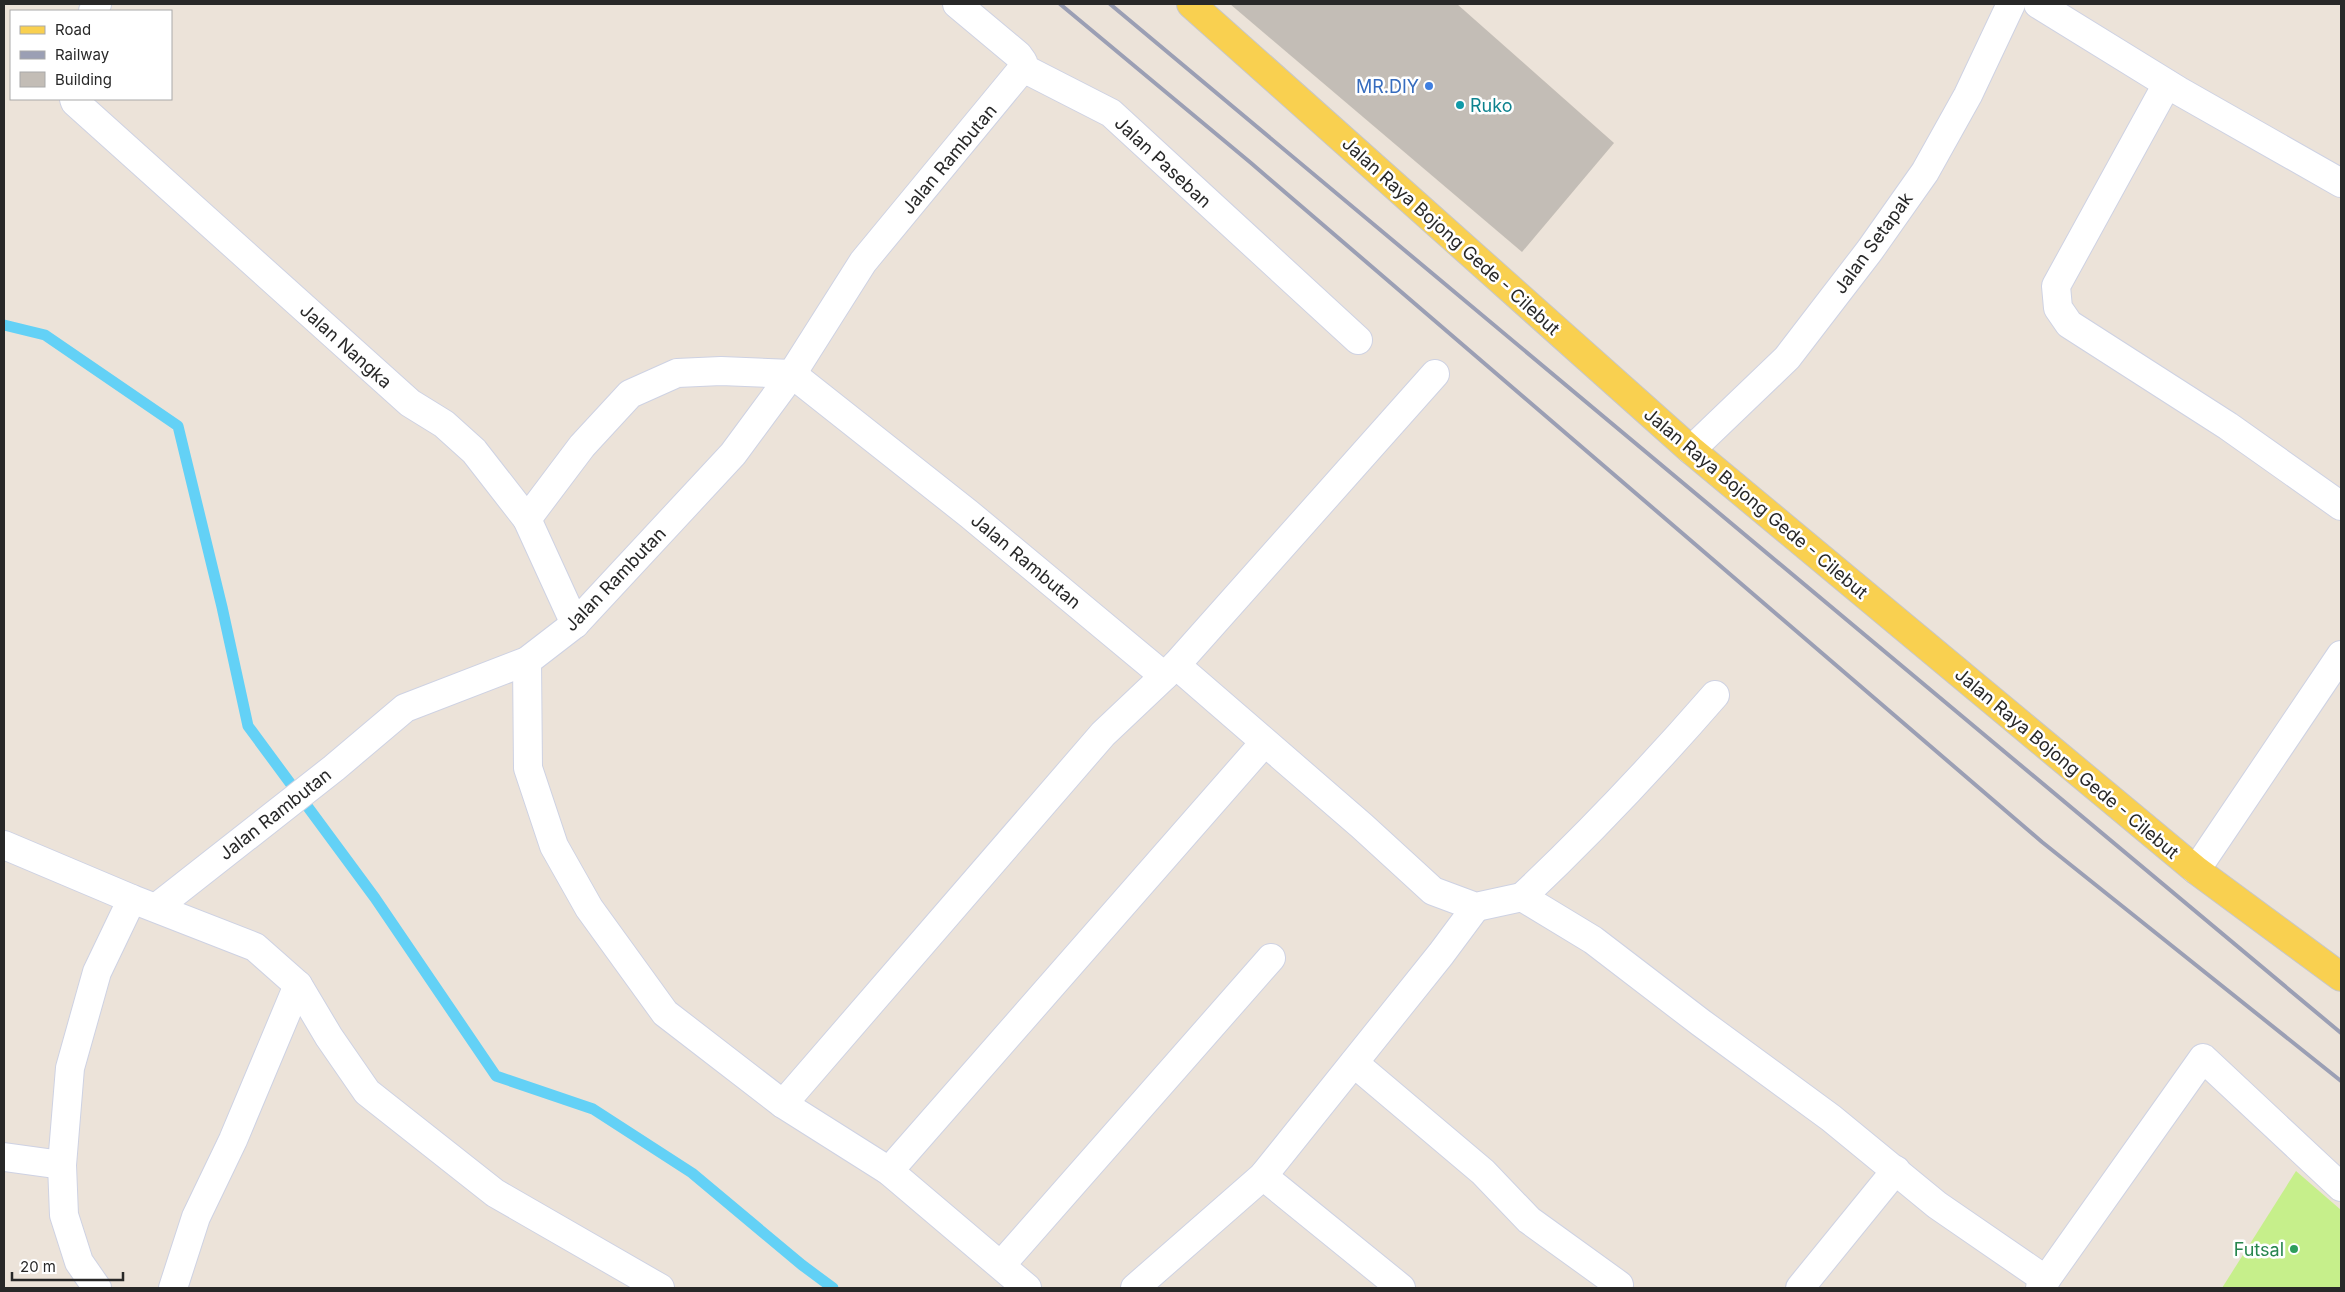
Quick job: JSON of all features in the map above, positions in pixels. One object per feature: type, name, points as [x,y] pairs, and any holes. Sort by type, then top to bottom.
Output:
[{"type":"main road","name":"Jalan Raya Bojong Gede - Cilebut","points":[[1191,4],[1691,450],[2196,870],[2341,977]]},
{"type":"street","name":"Jalan Paseban","points":[[958,4],[1018,55],[1023,62],[1023,68],[1111,114],[1358,340]]},
{"type":"street","name":"Jalan Setapak","points":[[1691,450],[1787,358],[1870,250],[1925,172],[1968,95],[2011,4]]},
{"type":"street","points":[[2038,4],[2167,84],[2341,183]]},
{"type":"street","name":"Jalan Rambutan","points":[[144,903],[278,812],[405,708],[527,661],[575,624],[733,454],[792,374],[863,262],[1023,68]]},
{"type":"street","points":[[2167,84],[2056,286],[2058,308],[2069,324],[2228,426],[2341,506]]},
{"type":"street","name":"Jalan Nangka","points":[[74,100],[410,403],[444,424],[474,451],[527,519],[575,624]]},
{"type":"street","points":[[527,519],[582,446],[630,394],[677,373],[721,371],[792,374]]},
{"type":"street","name":"Jalan Rambutan","points":[[792,374],[1264,743],[1362,826],[1433,891],[1476,907]]},
{"type":"street","points":[[783,1104],[1102,734],[1170,670],[1434,374]]},
{"type":"street","points":[[2196,870],[2341,655]]},
{"type":"street","points":[[527,661],[528,768],[554,846],[585,900],[665,1012],[783,1104],[889,1171],[1027,1288]]},
{"type":"street","points":[[1135,1288],[1263,1176],[1441,954],[1476,907],[1522,897],[1584,839],[1668,749],[1714,695]]},
{"type":"street","points":[[889,1171],[1264,743]]},
{"type":"street","points":[[4,844],[255,947],[298,985],[329,1037],[367,1092],[496,1193],[660,1288]]},
{"type":"street","points":[[1522,897],[1593,940],[1700,1022],[1831,1118],[1937,1205],[2043,1284],[2203,1058],[2341,1187]]},
{"type":"street","points":[[96,1288],[79,1262],[64,1215],[62,1165],[70,1068],[97,972],[144,903]]},
{"type":"street","points":[[1001,1265],[1271,958]]},
{"type":"street","points":[[173,1288],[196,1216],[233,1140],[298,985]]},
{"type":"street","points":[[1354,1063],[1483,1172],[1529,1220],[1619,1285]]},
{"type":"street","points":[[4,1157],[62,1165]]},
{"type":"street","points":[[1800,1288],[1896,1170]]},
{"type":"street","points":[[1263,1176],[1401,1288]]},
{"type":"green space","name":"Futsal","points":[[2296,1171],[2341,1210],[2341,1288],[2222,1288]]},
{"type":"building","name":"Ruko","points":[[1230,4],[1457,4],[1614,143],[1522,252]]},
{"type":"waterway","points":[[4,325],[45,335],[178,426],[222,607],[248,726],[375,898],[496,1076],[593,1109],[692,1173],[802,1265],[833,1288]]},
{"type":"railway","points":[[1060,4],[1251,163],[2042,842],[2341,1081]]},
{"type":"railway","points":[[1110,4],[2341,1033]]},
{"type":"place","name":"MR.DIY","points":[[1429,86]]},
{"type":"place","name":"Ruko","points":[[1460,105]]},
{"type":"place","name":"Futsal","points":[[2294,1249]]}]
